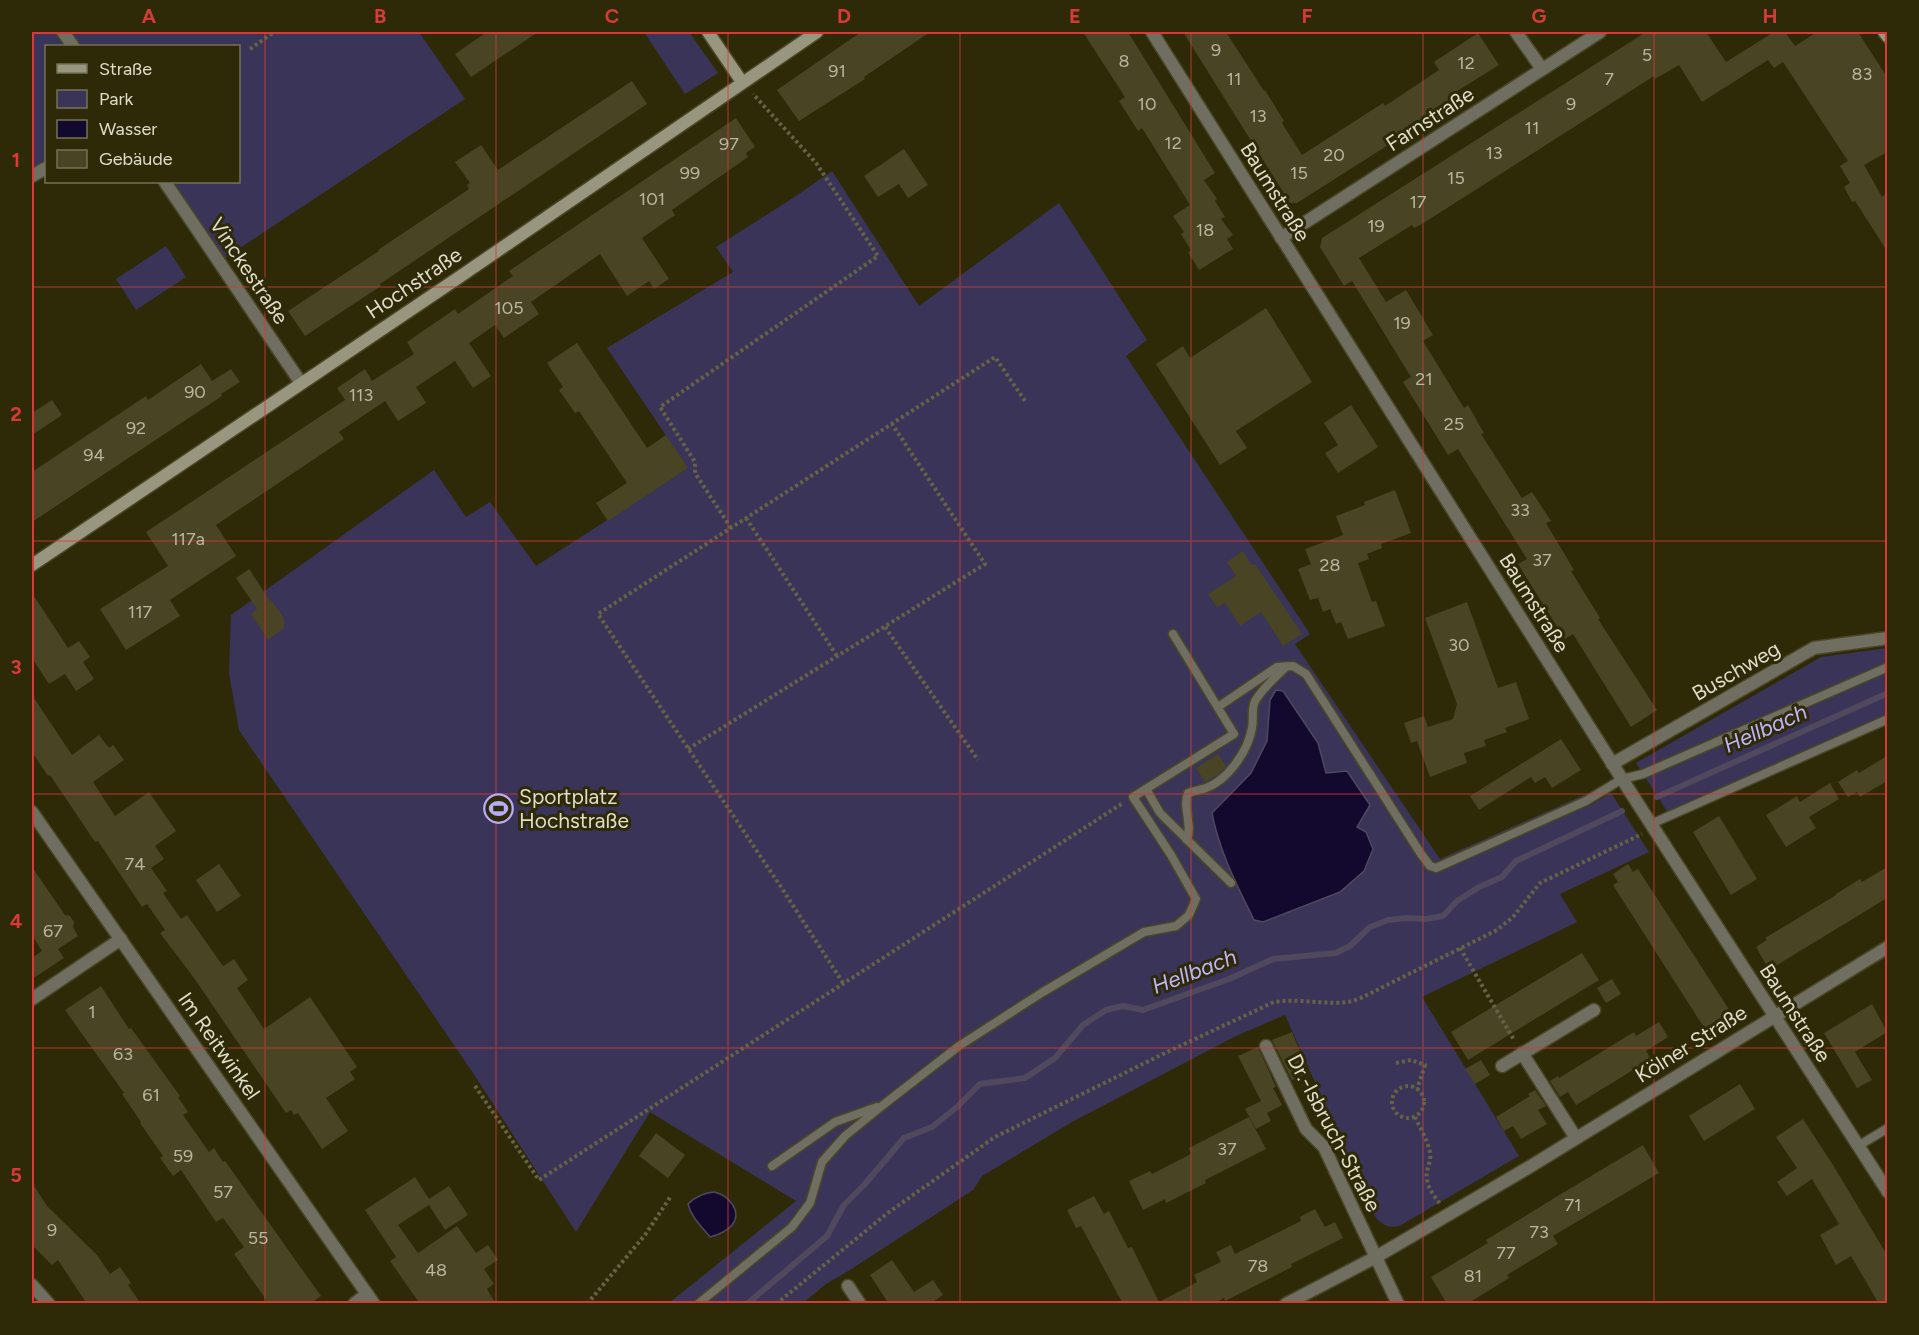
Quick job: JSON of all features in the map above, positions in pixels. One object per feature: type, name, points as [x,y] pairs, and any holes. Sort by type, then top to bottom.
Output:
[{"type":"street","points":[[63,32],[73,45]]},
{"type":"street","points":[[708,32],[742,82]]},
{"type":"street","name":"Hochstraße","points":[[32,565],[817,32]]},
{"type":"street","name":"Baumstraße","points":[[1152,32],[1612,764],[1887,1192]]},
{"type":"street","points":[[1516,32],[1542,69]]},
{"type":"street","name":"Farnstraße","points":[[1281,238],[1600,32]]},
{"type":"street","points":[[1884,32],[1887,37]]},
{"type":"street","name":"Vinckestraße","points":[[166,183],[301,383]]},
{"type":"street","name":"Buschweg","points":[[1612,764],[1814,648],[1887,638]]},
{"type":"street","name":"Im Reitwinkel","points":[[32,812],[370,1299]]},
{"type":"street","points":[[32,999],[120,939]]},
{"type":"street","name":"Kölner Straße","points":[[1286,1304],[1376,1257],[1447,1215],[1887,947]]},
{"type":"street","points":[[1502,1065],[1594,1010]]},
{"type":"street","name":"Dr.-Isbruch-Straße","points":[[1266,1046],[1306,1129],[1324,1147],[1398,1304]]},
{"type":"street","points":[[1522,1053],[1576,1138]]},
{"type":"street","points":[[32,1284],[49,1304]]},
{"type":"street","points":[[848,1286],[860,1304]]},
{"type":"street","points":[[354,1304],[370,1299]]},
{"type":"lane","points":[[698,1304],[792,1227],[810,1203],[822,1162],[845,1136],[883,1105],[958,1046],[1044,992],[1144,932],[1176,927],[1189,915],[1196,899],[1171,855],[1133,797],[1233,734],[1173,634]]},
{"type":"lane","points":[[1218,707],[1277,668],[1293,666],[1306,674],[1420,854],[1430,866],[1436,868],[1586,801],[1622,779],[1643,774],[1887,667]]},
{"type":"lane","points":[[1187,840],[1190,832],[1185,801],[1188,793],[1206,788],[1232,771],[1250,736],[1253,726],[1252,709],[1256,701],[1286,667]]},
{"type":"lane","points":[[1652,826],[1887,719]]},
{"type":"lane","points":[[1146,789],[1160,813],[1231,883]]},
{"type":"lane","points":[[772,1166],[834,1122],[883,1105]]},
{"type":"lane","points":[[1857,1146],[1887,1128]]},
{"type":"path","points":[[250,49],[274,32]]},
{"type":"path","points":[[731,528],[696,473],[695,462],[660,407],[878,256],[816,163],[742,82]]},
{"type":"path","points":[[843,984],[781,887],[598,614],[994,357],[1025,401]]},
{"type":"path","points":[[688,749],[985,564],[892,424]]},
{"type":"path","points":[[746,518],[837,657]]},
{"type":"path","points":[[885,627],[978,760]]},
{"type":"path","points":[[475,1086],[539,1180],[1133,797]]},
{"type":"path","points":[[776,1304],[889,1212],[995,1137],[1274,1002],[1292,999],[1350,1002],[1366,995],[1497,930],[1513,917],[1540,883],[1652,826]]},
{"type":"path","points":[[1460,948],[1522,1053]]},
{"type":"path","points":[[1396,1063],[1411,1060],[1425,1065],[1417,1089]]},
{"type":"path","points":[[1404,1087],[1417,1089],[1422,1094],[1424,1107],[1415,1117],[1402,1117],[1393,1108],[1392,1101],[1399,1090],[1404,1087]]},
{"type":"path","points":[[1415,1117],[1430,1152],[1426,1178],[1430,1189],[1447,1215]]},
{"type":"path","points":[[587,1304],[645,1235],[671,1196]]},
{"type":"green space","points":[[32,32],[419,32],[465,99],[219,262],[166,183],[240,183],[240,45],[45,45],[45,169],[32,176]]},
{"type":"green space","points":[[644,32],[689,32],[718,73],[685,94]]},
{"type":"green space","points":[[832,171],[919,306],[1059,203],[1147,340],[1126,356],[1310,634],[1295,644],[1440,859],[1584,795],[1589,806],[1611,793],[1649,852],[1560,894],[1577,922],[1422,997],[1519,1156],[1401,1225],[1390,1227],[1385,1225],[1376,1218],[1285,1015],[1234,1037],[1072,1122],[982,1176],[973,1190],[826,1284],[803,1303],[669,1303],[796,1201],[650,1112],[576,1232],[473,1073],[239,730],[229,673],[231,615],[434,470],[466,517],[490,502],[536,566],[688,468],[607,348],[733,272],[716,247]]},
{"type":"green space","points":[[166,246],[186,277],[136,310],[116,279]]},
{"type":"green space","points":[[1887,648],[1887,725],[1672,819],[1636,763],[1821,657]]},
{"type":"water","points":[[1276,690],[1283,691],[1318,743],[1326,773],[1347,771],[1370,805],[1357,827],[1366,832],[1373,849],[1364,871],[1340,892],[1263,922],[1254,920],[1235,881],[1219,841],[1212,813],[1251,773],[1267,741],[1270,700]]},
{"type":"water","points":[[714,1192],[729,1200],[736,1214],[730,1227],[710,1237],[694,1218],[688,1204],[700,1196]]},
{"type":"building","points":[[487,32],[538,32],[471,77],[455,54]]},
{"type":"building","points":[[861,32],[930,32],[864,77],[865,79],[799,121],[777,90]]},
{"type":"building","points":[[1083,32],[1128,32],[1215,173],[1204,180],[1217,199],[1215,201],[1225,217],[1221,219],[1233,235],[1227,239],[1233,249],[1199,270],[1188,252],[1191,250],[1181,234],[1184,232],[1173,216],[1190,205],[1142,128],[1138,131],[1119,101],[1125,97]]},
{"type":"building","points":[[1183,32],[1226,32],[1265,90],[1302,155],[1383,103],[1385,106],[1439,70],[1434,62],[1478,33],[1499,65],[1454,93],[1458,99],[1404,135],[1297,203],[1290,203]]},
{"type":"building","points":[[1646,32],[1706,32],[1726,62],[1774,32],[1785,32],[1795,46],[1817,32],[1858,32],[1887,77],[1887,152],[1864,165],[1882,197],[1887,193],[1887,251],[1844,187],[1850,183],[1840,166],[1848,161],[1783,62],[1774,68],[1768,60],[1702,102],[1679,65],[1655,79],[1654,76],[1422,224],[1414,228],[1412,225],[1359,258],[1386,302],[1406,290],[1433,335],[1423,341],[1464,408],[1468,405],[1484,433],[1481,434],[1522,498],[1532,492],[1551,521],[1546,523],[1574,570],[1571,571],[1600,618],[1598,619],[1657,710],[1631,727],[1573,634],[1565,639],[1536,593],[1518,564],[1527,559],[1458,449],[1448,455],[1403,382],[1411,377],[1352,281],[1344,286],[1320,247],[1322,238]]},
{"type":"building","points":[[632,81],[647,104],[305,336],[288,311],[469,189],[467,185],[470,183],[455,162],[481,145],[498,170]]},
{"type":"building","points":[[736,118],[755,147],[746,153],[748,157],[672,210],[675,215],[642,238],[669,279],[654,289],[649,281],[627,296],[600,254],[531,302],[539,314],[504,338],[495,325],[469,343],[491,376],[473,388],[455,361],[416,387],[426,403],[398,421],[385,401],[339,432],[344,439],[216,525],[236,556],[170,600],[180,616],[126,650],[100,609],[168,566],[146,532],[345,400],[337,388],[365,369],[372,381],[414,354],[407,342],[455,309],[458,314],[513,276],[509,271]]},
{"type":"building","points":[[904,149],[928,185],[908,198],[899,184],[878,197],[864,176]]},
{"type":"building","points":[[1266,308],[1312,382],[1236,431],[1247,448],[1220,465],[1156,364],[1183,346],[1190,358]]},
{"type":"building","points":[[577,343],[647,448],[666,435],[688,468],[608,521],[596,503],[627,483],[579,411],[575,413],[559,390],[563,387],[547,363]]},
{"type":"building","points":[[201,364],[212,381],[231,369],[240,382],[32,522],[32,472],[146,396],[148,400]]},
{"type":"building","points":[[52,400],[62,415],[32,435],[32,413]]},
{"type":"building","points":[[1351,405],[1378,447],[1338,473],[1325,453],[1338,445],[1324,423]]},
{"type":"building","points":[[1395,490],[1411,533],[1381,544],[1382,548],[1367,554],[1369,559],[1358,563],[1372,602],[1376,601],[1385,626],[1348,639],[1341,622],[1336,624],[1330,609],[1323,612],[1318,598],[1310,600],[1298,569],[1311,564],[1305,549],[1343,535],[1336,516]]},
{"type":"building","points":[[1243,551],[1252,565],[1255,564],[1302,634],[1283,646],[1261,612],[1240,626],[1225,603],[1217,607],[1208,594],[1236,576],[1227,562]]},
{"type":"building","points":[[249,569],[284,618],[284,628],[268,640],[251,614],[257,609],[236,578]]},
{"type":"building","points":[[32,593],[68,648],[79,641],[90,657],[83,662],[94,679],[76,691],[65,674],[49,684],[32,658]]},
{"type":"building","points":[[1467,602],[1498,688],[1516,682],[1529,719],[1505,728],[1507,732],[1484,740],[1486,746],[1464,753],[1467,763],[1430,777],[1417,741],[1411,743],[1404,723],[1424,716],[1428,727],[1453,719],[1457,704],[1425,618]]},
{"type":"building","points":[[32,695],[72,755],[99,735],[109,748],[113,745],[124,760],[93,782],[115,816],[149,792],[176,831],[155,846],[164,859],[151,868],[167,891],[163,893],[181,919],[187,915],[223,966],[234,959],[248,980],[237,988],[264,1029],[310,997],[357,1067],[350,1072],[355,1079],[326,1098],[348,1131],[322,1149],[298,1113],[294,1115],[291,1110],[286,1113],[194,978],[160,933],[165,930],[147,904],[142,907],[98,841],[95,842],[32,752]]},
{"type":"building","points":[[1561,739],[1581,770],[1552,788],[1545,777],[1535,783],[1531,777],[1479,810],[1470,796]]},
{"type":"building","points":[[1218,754],[1226,766],[1205,782],[1196,768]]},
{"type":"building","points":[[1887,756],[1887,781],[1860,797],[1857,792],[1848,797],[1838,782],[1857,770],[1859,773]]},
{"type":"building","points":[[1830,783],[1839,799],[1809,817],[1816,828],[1786,847],[1766,815],[1797,796],[1800,802]]},
{"type":"building","points":[[1719,816],[1757,879],[1731,895],[1693,832]]},
{"type":"building","points":[[219,864],[241,896],[217,912],[196,880]]},
{"type":"building","points":[[1628,864],[1633,872],[1638,869],[1730,1011],[1727,1013],[1733,1023],[1710,1037],[1613,885],[1618,882],[1613,874]]},
{"type":"building","points":[[32,867],[65,915],[70,916],[74,922],[73,927],[78,936],[58,949],[64,958],[32,979],[32,958],[42,951],[32,935]]},
{"type":"building","points":[[1887,867],[1887,898],[1769,970],[1756,947],[1767,940],[1765,938],[1860,879],[1862,882]]},
{"type":"building","points":[[1582,953],[1599,980],[1468,1060],[1451,1032]]},
{"type":"building","points":[[1612,979],[1621,994],[1606,1003],[1597,988]]},
{"type":"building","points":[[101,986],[129,1029],[131,1028],[180,1096],[178,1097],[188,1112],[183,1115],[209,1152],[214,1148],[223,1162],[225,1161],[321,1296],[310,1304],[269,1304],[234,1254],[244,1247],[223,1218],[216,1222],[181,1170],[173,1176],[160,1158],[163,1156],[122,1094],[124,1093],[65,1010]]},
{"type":"building","points":[[1872,1004],[1887,1032],[1855,1052],[1872,1080],[1857,1088],[1824,1033]]},
{"type":"building","points":[[1659,1022],[1668,1037],[1646,1051],[1651,1059],[1576,1105],[1568,1092],[1560,1097],[1550,1081],[1558,1076],[1559,1078],[1634,1032],[1636,1036]]},
{"type":"building","points":[[1292,1032],[1309,1073],[1292,1080],[1272,1040]]},
{"type":"building","points":[[1258,1047],[1276,1087],[1273,1088],[1282,1105],[1267,1113],[1271,1121],[1256,1129],[1245,1109],[1261,1101],[1238,1056]]},
{"type":"building","points":[[1481,1060],[1490,1075],[1475,1084],[1465,1069]]},
{"type":"building","points":[[1740,1084],[1755,1109],[1704,1141],[1689,1116]]},
{"type":"building","points":[[1535,1090],[1546,1106],[1538,1110],[1547,1124],[1521,1139],[1513,1126],[1504,1131],[1496,1117],[1530,1096],[1528,1094]]},
{"type":"building","points":[[1249,1117],[1266,1149],[1166,1203],[1165,1199],[1143,1210],[1129,1181],[1150,1171],[1152,1174],[1191,1154],[1189,1148]]},
{"type":"building","points":[[1803,1119],[1887,1255],[1887,1304],[1879,1304],[1851,1256],[1836,1265],[1820,1235],[1839,1224],[1812,1179],[1787,1196],[1777,1182],[1797,1168],[1776,1137]]},
{"type":"building","points":[[656,1133],[685,1155],[668,1178],[639,1156]]},
{"type":"building","points":[[1643,1145],[1659,1173],[1553,1236],[1558,1244],[1507,1275],[1509,1278],[1493,1288],[1467,1304],[1447,1304],[1431,1277],[1488,1243],[1486,1240]]},
{"type":"building","points":[[415,1177],[429,1199],[449,1186],[468,1215],[445,1230],[429,1205],[398,1225],[418,1253],[457,1226],[476,1253],[488,1245],[498,1260],[484,1269],[494,1284],[487,1289],[496,1304],[420,1304],[390,1261],[396,1257],[365,1210]]},
{"type":"building","points":[[32,1183],[47,1206],[97,1255],[110,1274],[120,1267],[131,1283],[128,1285],[141,1304],[87,1304],[58,1260],[52,1265],[32,1245]]},
{"type":"building","points":[[1094,1196],[1104,1214],[1109,1211],[1128,1248],[1132,1247],[1159,1302],[1197,1282],[1194,1275],[1221,1262],[1216,1252],[1231,1245],[1235,1254],[1301,1221],[1300,1217],[1315,1209],[1325,1227],[1335,1222],[1343,1238],[1225,1301],[1224,1298],[1213,1304],[1123,1304],[1081,1226],[1076,1228],[1067,1210]]},
{"type":"building","points":[[892,1260],[914,1292],[933,1280],[943,1295],[930,1304],[889,1304],[870,1275]]},
{"type":"waterway","name":"Hellbach","points":[[1657,797],[1888,693]]},
{"type":"waterway","name":"Hellbach","points":[[747,1304],[827,1236],[844,1205],[904,1138],[932,1127],[980,1084],[1025,1078],[1055,1058],[1083,1025],[1106,1010],[1123,1006],[1143,1010],[1229,979],[1273,959],[1336,953],[1350,946],[1370,927],[1388,920],[1443,916],[1457,901],[1479,887],[1502,877],[1516,861],[1622,811]]},
{"type":"place","name":"Sportplatz Hochstraße","points":[[498,809]]}]
